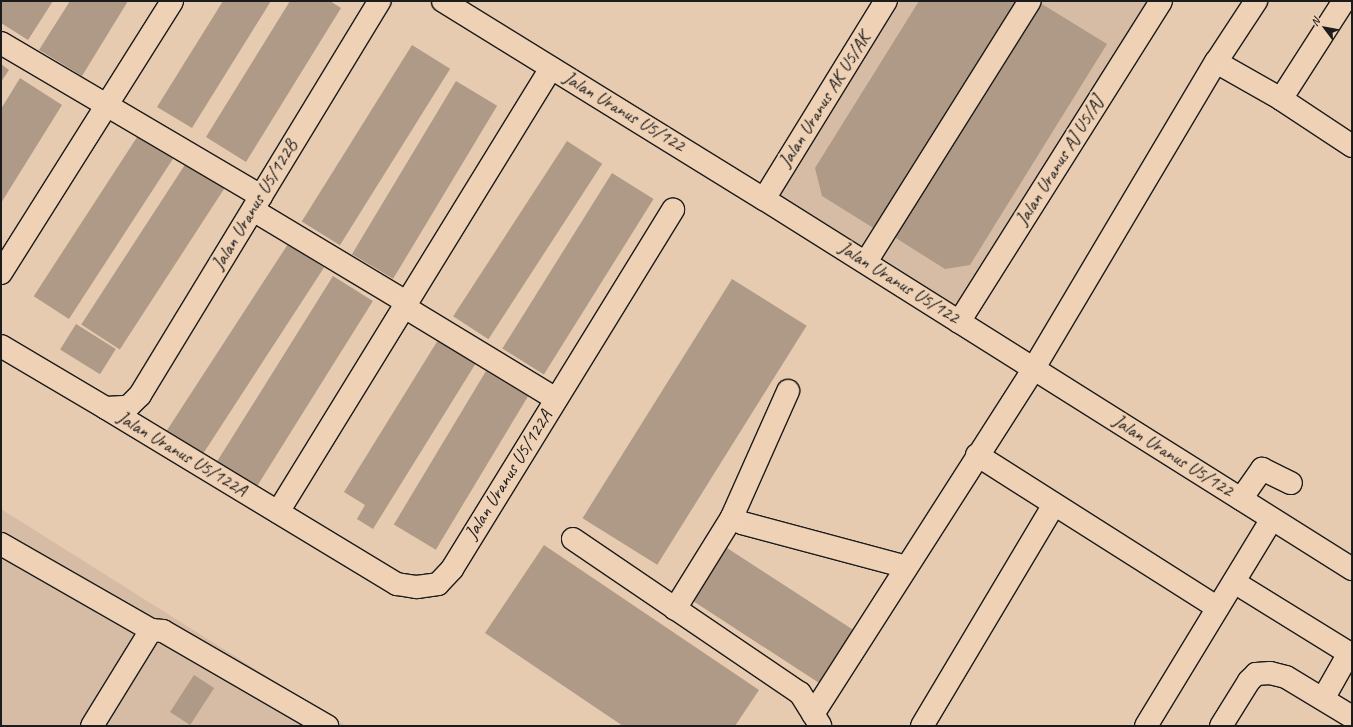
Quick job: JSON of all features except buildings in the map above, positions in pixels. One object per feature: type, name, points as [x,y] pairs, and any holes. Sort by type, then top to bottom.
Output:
[{"type":"street","points":[[1,273],[172,1]]},
{"type":"street","name":"Jalan Uranus U5/122B","points":[[128,408],[140,395],[380,1]]},
{"type":"street","name":"Jalan Uranus U5/122","points":[[443,1],[764,198],[1352,569]]},
{"type":"street","name":"Jalan Uranus AK U5/AK","points":[[764,198],[886,1]]},
{"type":"street","points":[[866,262],[1030,1]]},
{"type":"street","name":"Jalan Uranus AJ U5/AJ","points":[[960,322],[1161,1]]},
{"type":"street","points":[[573,538],[800,693],[817,720],[906,567],[1034,368],[1216,62],[1256,1]]},
{"type":"street","points":[[1281,100],[1344,1]]},
{"type":"street","points":[[1,43],[107,104],[257,203],[405,304],[556,399]]},
{"type":"street","points":[[1216,62],[1281,100],[1352,146]]},
{"type":"street","points":[[278,512],[551,68]]},
{"type":"street","name":"Jalan Uranus U5/122A","points":[[1,346],[397,584],[417,587],[438,584],[452,569],[672,210]]},
{"type":"street","points":[[675,609],[732,518],[788,392]]},
{"type":"street","name":"Jalan Uranus U5/122A","points":[[106,408],[128,408]]},
{"type":"street","points":[[977,455],[1054,506],[1218,608]]},
{"type":"street","points":[[1241,499],[1262,469],[1291,483]]},
{"type":"street","points":[[922,726],[1054,506]]},
{"type":"street","points":[[732,518],[742,523],[906,567]]},
{"type":"street","points":[[1146,726],[1272,519]]},
{"type":"street","points":[[1,544],[151,630],[163,631],[326,726]]},
{"type":"street","points":[[1234,582],[1351,654],[1323,699]]},
{"type":"street","points":[[92,726],[151,630]]},
{"type":"street","points":[[1221,726],[1249,681],[1256,674],[1270,673],[1286,677],[1352,717]]},
{"type":"shaded area","points":[[900,1],[1149,1],[956,309],[779,195]]},
{"type":"shaded area","points":[[1,509],[346,726],[1,726]]}]
